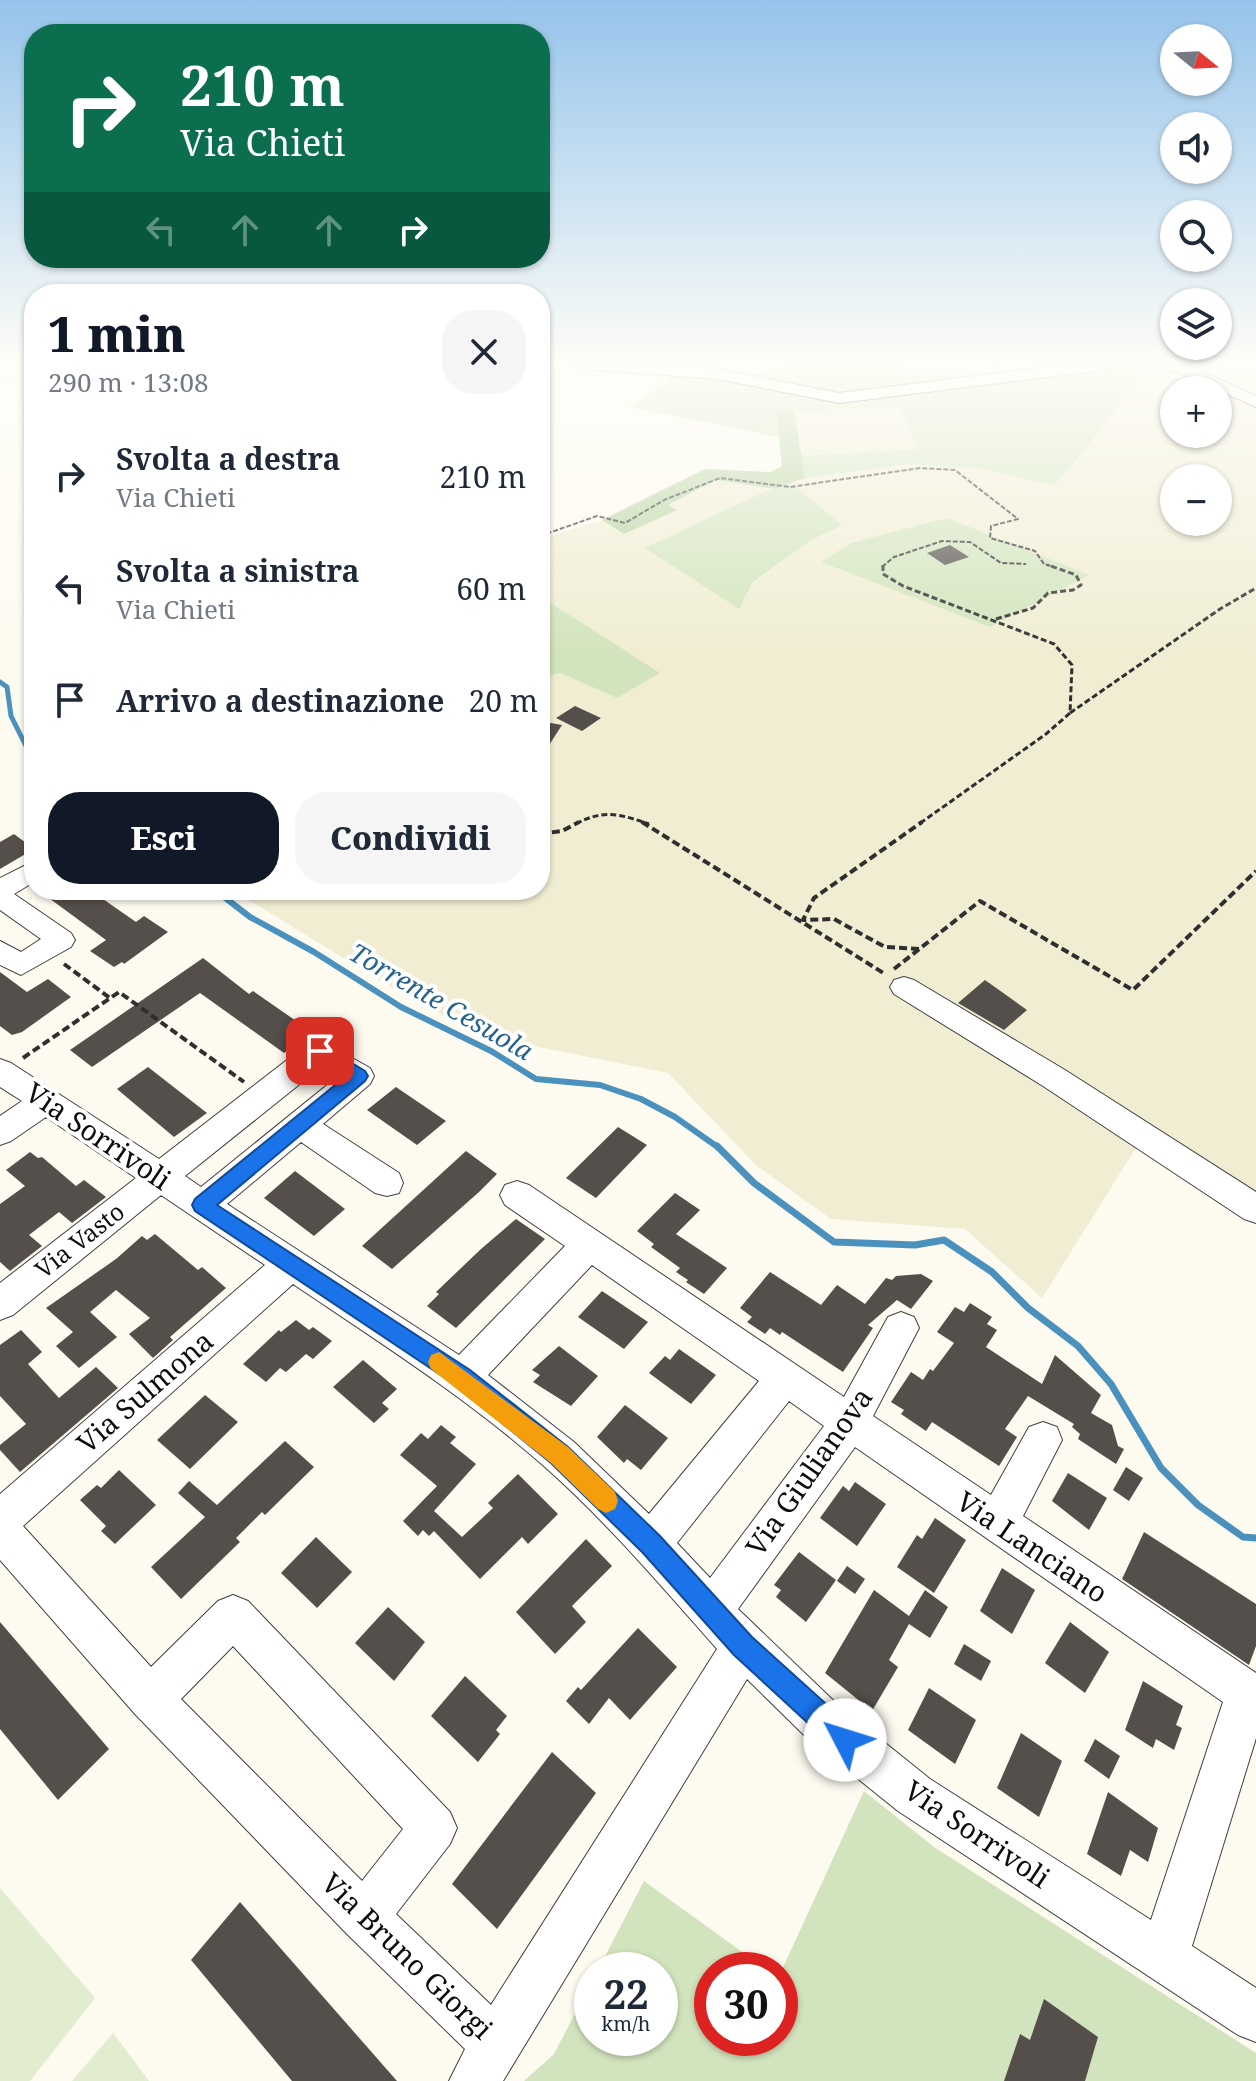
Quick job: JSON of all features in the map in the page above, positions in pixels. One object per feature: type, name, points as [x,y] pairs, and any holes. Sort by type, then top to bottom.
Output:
[{"type":"street","points":[[0,890],[24,876]]},
{"type":"street","points":[[0,897],[61,940],[21,965],[0,951]]},
{"type":"street","points":[[895,981],[1054,1078],[1256,1209]]},
{"type":"street","name":"Via Vasto","points":[[0,1304],[320,1051],[359,1076],[299,1124]]},
{"type":"street","name":"Via Sorrivoli","points":[[1,1072],[462,1377],[560,1455],[651,1544],[743,1646],[822,1721],[914,1795],[1256,2017]]},
{"type":"street","points":[[0,1132],[45,1102]]},
{"type":"street","points":[[202,1205],[299,1124],[387,1183]]},
{"type":"street","name":"Via Lanciano","points":[[517,1195],[1248,1693],[1164,1956]]},
{"type":"street","points":[[462,1377],[589,1245]]},
{"type":"street","name":"Via Sulmona","points":[[0,1520],[290,1265]]},
{"type":"street","name":"Via Giulianova","points":[[710,1612],[851,1421],[901,1328]]},
{"type":"street","points":[[651,1544],[784,1379]]},
{"type":"street","points":[[997,1524],[1043,1440]]},
{"type":"street","name":"Via Bruno Giorgi","points":[[0,1530],[150,1699],[364,1917],[485,2063],[655,1810],[743,1646]]},
{"type":"street","points":[[150,1699],[233,1616],[434,1828],[364,1917]]},
{"type":"path","points":[[550,532],[597,516],[625,523],[633,515],[664,500],[720,478],[790,487],[920,468],[955,470],[1018,519],[991,526],[990,538],[1035,551],[1044,564],[1076,575],[1081,585],[1073,590],[1048,593],[1044,602],[1010,618],[993,620]]},
{"type":"path","points":[[1026,564],[1001,563],[970,542],[942,541],[894,557],[882,566],[883,574],[903,586],[1054,644],[1072,665],[1070,713]]},
{"type":"path","points":[[803,920],[814,898],[1046,734],[1070,713],[1220,609],[1256,588]]},
{"type":"path","points":[[550,833],[562,831],[593,814],[622,815],[650,824],[895,981],[919,949],[980,901],[1133,990],[1256,871]]},
{"type":"path","points":[[803,920],[834,919],[885,947],[919,949]]},
{"type":"path","points":[[45,950],[110,998]]},
{"type":"path","points":[[1,1072],[119,992],[262,1096]]},
{"type":"shaded area","points":[[1075,461],[1256,461],[1256,1199],[1147,1130],[1042,1298],[965,1229],[831,1219],[757,1166],[668,1073],[480,1035],[387,985],[249,900],[550,900],[550,676],[560,673],[617,698],[659,673],[550,602],[550,536],[602,520],[624,534],[676,509],[667,505],[716,480],[775,489],[646,548],[739,609],[753,583],[812,540],[841,525],[792,484],[805,478],[911,464],[981,469],[1054,485]]},
{"type":"green space","points":[[781,461],[802,461],[805,478],[775,489],[716,480],[668,505],[677,510],[624,534],[602,520],[705,469],[770,472],[782,466]]},
{"type":"green space","points":[[802,461],[1075,461],[1054,485],[981,469],[911,464],[805,478]]},
{"type":"green space","points":[[792,484],[842,525],[812,540],[753,582],[739,609],[645,548],[762,493]]},
{"type":"green space","points":[[947,518],[1089,575],[990,627],[821,562],[851,543]]},
{"type":"green space","points":[[550,602],[660,673],[617,698],[560,673],[550,676]]},
{"type":"green space","points":[[864,1791],[934,1847],[1256,2053],[1256,2081],[524,2081],[554,2054],[574,2016],[574,2056],[678,2056],[678,1952],[607,1952],[644,1881],[742,1952],[694,1952],[694,2056],[798,2056],[798,1952],[790,1952]]},
{"type":"green space","points":[[0,1888],[95,1998],[30,2081],[0,2081]]},
{"type":"green space","points":[[113,2033],[149,2081],[72,2081]]},
{"type":"building","points":[[950,545],[969,557],[945,565],[927,553]]},
{"type":"building","points":[[575,706],[601,718],[582,731],[556,718]]},
{"type":"building","points":[[550,723],[562,725],[550,744]]},
{"type":"building","points":[[14,834],[24,842],[24,855],[0,869],[0,842]]},
{"type":"building","points":[[52,900],[104,900],[136,922],[144,916],[168,932],[124,964],[122,962],[114,967],[90,951],[106,940]]},
{"type":"building","points":[[203,958],[249,994],[253,991],[312,1032],[284,1053],[200,993],[92,1067],[70,1050]]},
{"type":"building","points":[[0,972],[27,992],[48,979],[71,997],[22,1032],[12,1035],[0,1026]]},
{"type":"building","points":[[985,980],[1027,1010],[1004,1030],[958,1003]]},
{"type":"building","points":[[148,1067],[207,1113],[174,1137],[117,1089]]},
{"type":"building","points":[[396,1087],[446,1121],[417,1145],[367,1110]]},
{"type":"building","points":[[618,1127],[647,1145],[596,1198],[566,1178]]},
{"type":"building","points":[[466,1151],[497,1174],[479,1192],[392,1269],[362,1246]]},
{"type":"building","points":[[30,1152],[38,1158],[42,1157],[76,1186],[84,1180],[106,1197],[72,1223],[59,1212],[29,1235],[42,1246],[10,1271],[0,1262],[0,1204],[25,1186],[6,1170]]},
{"type":"building","points":[[295,1171],[345,1209],[314,1236],[264,1198]]},
{"type":"building","points":[[675,1193],[700,1210],[676,1234],[727,1268],[704,1294],[686,1282],[688,1280],[676,1272],[680,1268],[651,1247],[654,1244],[637,1231]]},
{"type":"building","points":[[516,1219],[545,1239],[456,1328],[427,1306],[439,1294],[436,1292]]},
{"type":"building","points":[[155,1234],[198,1270],[202,1267],[226,1288],[170,1337],[173,1340],[153,1358],[129,1334],[150,1318],[116,1290],[90,1312],[117,1337],[79,1368],[56,1346],[73,1332],[46,1308],[116,1259],[142,1236],[147,1240]]},
{"type":"building","points":[[770,1272],[821,1305],[837,1285],[865,1304],[886,1278],[892,1280],[896,1276],[921,1274],[933,1281],[911,1309],[897,1300],[868,1325],[873,1328],[843,1372],[782,1332],[780,1335],[770,1328],[765,1334],[747,1322],[752,1317],[740,1308]]},
{"type":"building","points":[[602,1291],[648,1322],[624,1349],[578,1317]]},
{"type":"building","points":[[970,1303],[992,1317],[987,1324],[997,1330],[986,1347],[1042,1384],[1055,1355],[1101,1395],[1091,1413],[1112,1425],[1118,1446],[1124,1449],[1116,1464],[1078,1439],[1080,1434],[1072,1427],[1074,1424],[1028,1396],[1005,1429],[1017,1437],[999,1466],[932,1422],[926,1431],[901,1414],[904,1410],[891,1402],[911,1372],[923,1380],[930,1369],[933,1371],[954,1343],[937,1332],[955,1307],[964,1312]]},
{"type":"building","points":[[296,1320],[309,1330],[313,1327],[332,1341],[313,1359],[306,1354],[286,1372],[280,1368],[266,1382],[243,1364],[279,1330],[281,1332]]},
{"type":"building","points":[[21,1330],[42,1352],[28,1364],[59,1398],[96,1367],[118,1388],[20,1472],[0,1450],[0,1445],[26,1424],[0,1396],[0,1345]]},
{"type":"building","points":[[559,1346],[598,1376],[571,1406],[533,1382],[540,1375],[532,1370]]},
{"type":"building","points":[[679,1349],[716,1375],[691,1404],[649,1373],[665,1356],[670,1360]]},
{"type":"building","points":[[363,1360],[397,1389],[382,1403],[389,1409],[374,1423],[333,1387]]},
{"type":"building","points":[[205,1395],[238,1422],[190,1469],[157,1440]]},
{"type":"building","points":[[625,1405],[668,1438],[641,1470],[627,1459],[624,1463],[597,1437]]},
{"type":"building","points":[[441,1425],[456,1437],[450,1443],[476,1464],[434,1511],[462,1537],[493,1508],[488,1503],[518,1474],[558,1514],[528,1544],[522,1537],[480,1579],[434,1531],[429,1536],[423,1530],[418,1536],[403,1521],[437,1486],[400,1455],[421,1433],[428,1439]]},
{"type":"building","points":[[285,1441],[314,1467],[265,1515],[262,1512],[236,1538],[240,1542],[181,1599],[151,1567],[205,1517],[178,1493],[189,1481],[217,1505]]},
{"type":"building","points":[[1126,1467],[1143,1478],[1129,1501],[1113,1490]]},
{"type":"building","points":[[119,1470],[156,1505],[115,1544],[101,1531],[106,1526],[80,1500],[97,1485],[101,1488]]},
{"type":"building","points":[[1068,1473],[1107,1498],[1089,1530],[1052,1501]]},
{"type":"building","points":[[855,1482],[886,1504],[857,1546],[820,1518],[843,1486],[849,1491]]},
{"type":"building","points":[[935,1518],[966,1540],[934,1593],[897,1567],[917,1535],[922,1539]]},
{"type":"building","points":[[1144,1532],[1256,1604],[1256,1646],[1249,1665],[1122,1579]]},
{"type":"building","points":[[316,1537],[352,1572],[317,1608],[281,1573]]},
{"type":"building","points":[[586,1539],[612,1566],[572,1606],[586,1622],[555,1654],[516,1612]]},
{"type":"building","points":[[799,1552],[836,1580],[806,1622],[776,1597],[781,1590],[774,1585]]},
{"type":"building","points":[[847,1566],[865,1579],[855,1594],[837,1581]]},
{"type":"building","points":[[1002,1568],[1035,1590],[1012,1634],[980,1611]]},
{"type":"building","points":[[874,1590],[909,1616],[925,1590],[948,1607],[930,1638],[909,1624],[889,1660],[898,1667],[872,1711],[825,1673]]},
{"type":"building","points":[[388,1607],[425,1642],[394,1681],[355,1643]]},
{"type":"building","points":[[0,1622],[109,1749],[58,1800],[0,1729]]},
{"type":"building","points":[[1070,1622],[1109,1652],[1085,1693],[1045,1663]]},
{"type":"building","points":[[638,1628],[677,1667],[630,1720],[609,1698],[589,1724],[566,1701],[578,1687],[581,1690]]},
{"type":"building","points":[[964,1644],[991,1661],[981,1681],[954,1664]]},
{"type":"building","points":[[465,1676],[507,1716],[496,1730],[500,1734],[478,1762],[431,1716]]},
{"type":"building","points":[[1143,1681],[1183,1706],[1176,1725],[1182,1728],[1174,1750],[1156,1739],[1153,1748],[1125,1730]]},
{"type":"building","points":[[929,1688],[976,1720],[955,1764],[908,1730]]},
{"type":"building","points":[[1021,1733],[1062,1761],[1039,1817],[997,1788]]},
{"type":"building","points":[[1095,1739],[1120,1756],[1109,1779],[1084,1761]]},
{"type":"building","points":[[552,1752],[596,1793],[497,1929],[452,1884]]},
{"type":"building","points":[[1108,1792],[1158,1828],[1148,1862],[1130,1850],[1121,1876],[1087,1854]]},
{"type":"building","points":[[240,1902],[397,2081],[292,2081],[191,1960]]},
{"type":"building","points":[[1044,1999],[1098,2037],[1085,2081],[1004,2081],[1020,2034],[1030,2040]]},
{"type":"waterway","name":"Torrente Cesuola","points":[[0,682],[7,687],[11,716],[24,742]]},
{"type":"waterway","name":"Torrente Cesuola","points":[[228,900],[250,917],[314,952],[401,1007],[491,1051],[536,1079],[600,1085],[641,1099],[675,1117],[719,1148]]},
{"type":"waterway","name":"Torrente Cesuola","points":[[719,1148],[754,1183],[834,1242],[915,1245],[944,1240],[992,1272],[1028,1308],[1078,1346],[1111,1384],[1161,1468],[1198,1505],[1243,1537],[1256,1538]]},
{"type":"slow traffic","points":[[439,1362],[560,1455],[606,1501]]},
{"type":"route","points":[[320,1051],[359,1076],[202,1205],[462,1377],[560,1455],[651,1544],[743,1646],[845,1740]]}]
